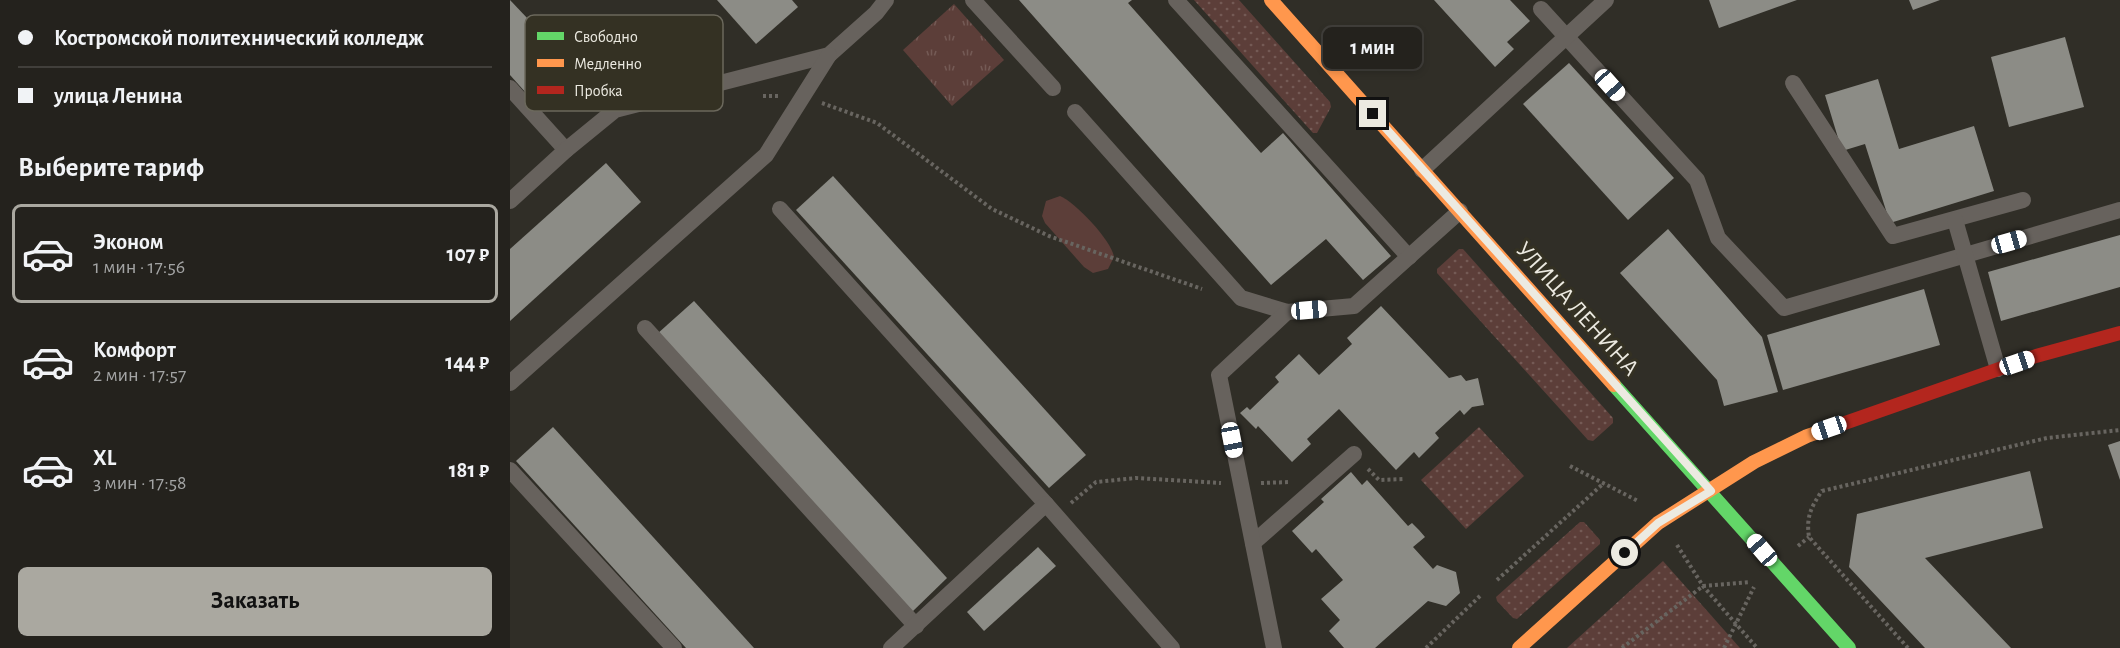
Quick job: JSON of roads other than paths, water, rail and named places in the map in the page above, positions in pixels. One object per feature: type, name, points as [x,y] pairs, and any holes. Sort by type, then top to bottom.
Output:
[{"type":"main road","name":"УЛИЦА ЛЕНИНА","points":[[1271,0],[1849,648]]},
{"type":"main road","points":[[1519,648],[1658,523],[1754,462],[1807,436],[1998,369],[2120,333]]},
{"type":"lane","points":[[510,383],[766,155],[829,55],[881,7],[864,0]]},
{"type":"lane","points":[[972,0],[1053,88]]},
{"type":"lane","points":[[1176,0],[1409,257]]},
{"type":"lane","points":[[1422,170],[1606,0]]},
{"type":"lane","points":[[1541,9],[1697,180],[1718,238],[1784,308],[2120,210]]},
{"type":"lane","points":[[723,82],[829,55]]},
{"type":"lane","points":[[1793,83],[1893,236],[2023,200]]},
{"type":"lane","points":[[510,88],[525,105]]},
{"type":"lane","points":[[531,111],[566,150]]},
{"type":"lane","points":[[510,201],[566,150],[614,111]]},
{"type":"lane","points":[[1075,112],[1241,298],[1287,312],[1354,306],[1460,211]]},
{"type":"lane","points":[[780,209],[1172,648]]},
{"type":"lane","points":[[1955,220],[1998,369]]},
{"type":"lane","points":[[1274,648],[1219,375],[1287,312]]},
{"type":"lane","points":[[645,328],[916,626]]},
{"type":"lane","points":[[1253,543],[1354,454]]},
{"type":"lane","points":[[510,470],[674,648]]},
{"type":"lane","points":[[891,648],[1051,510]]}]
